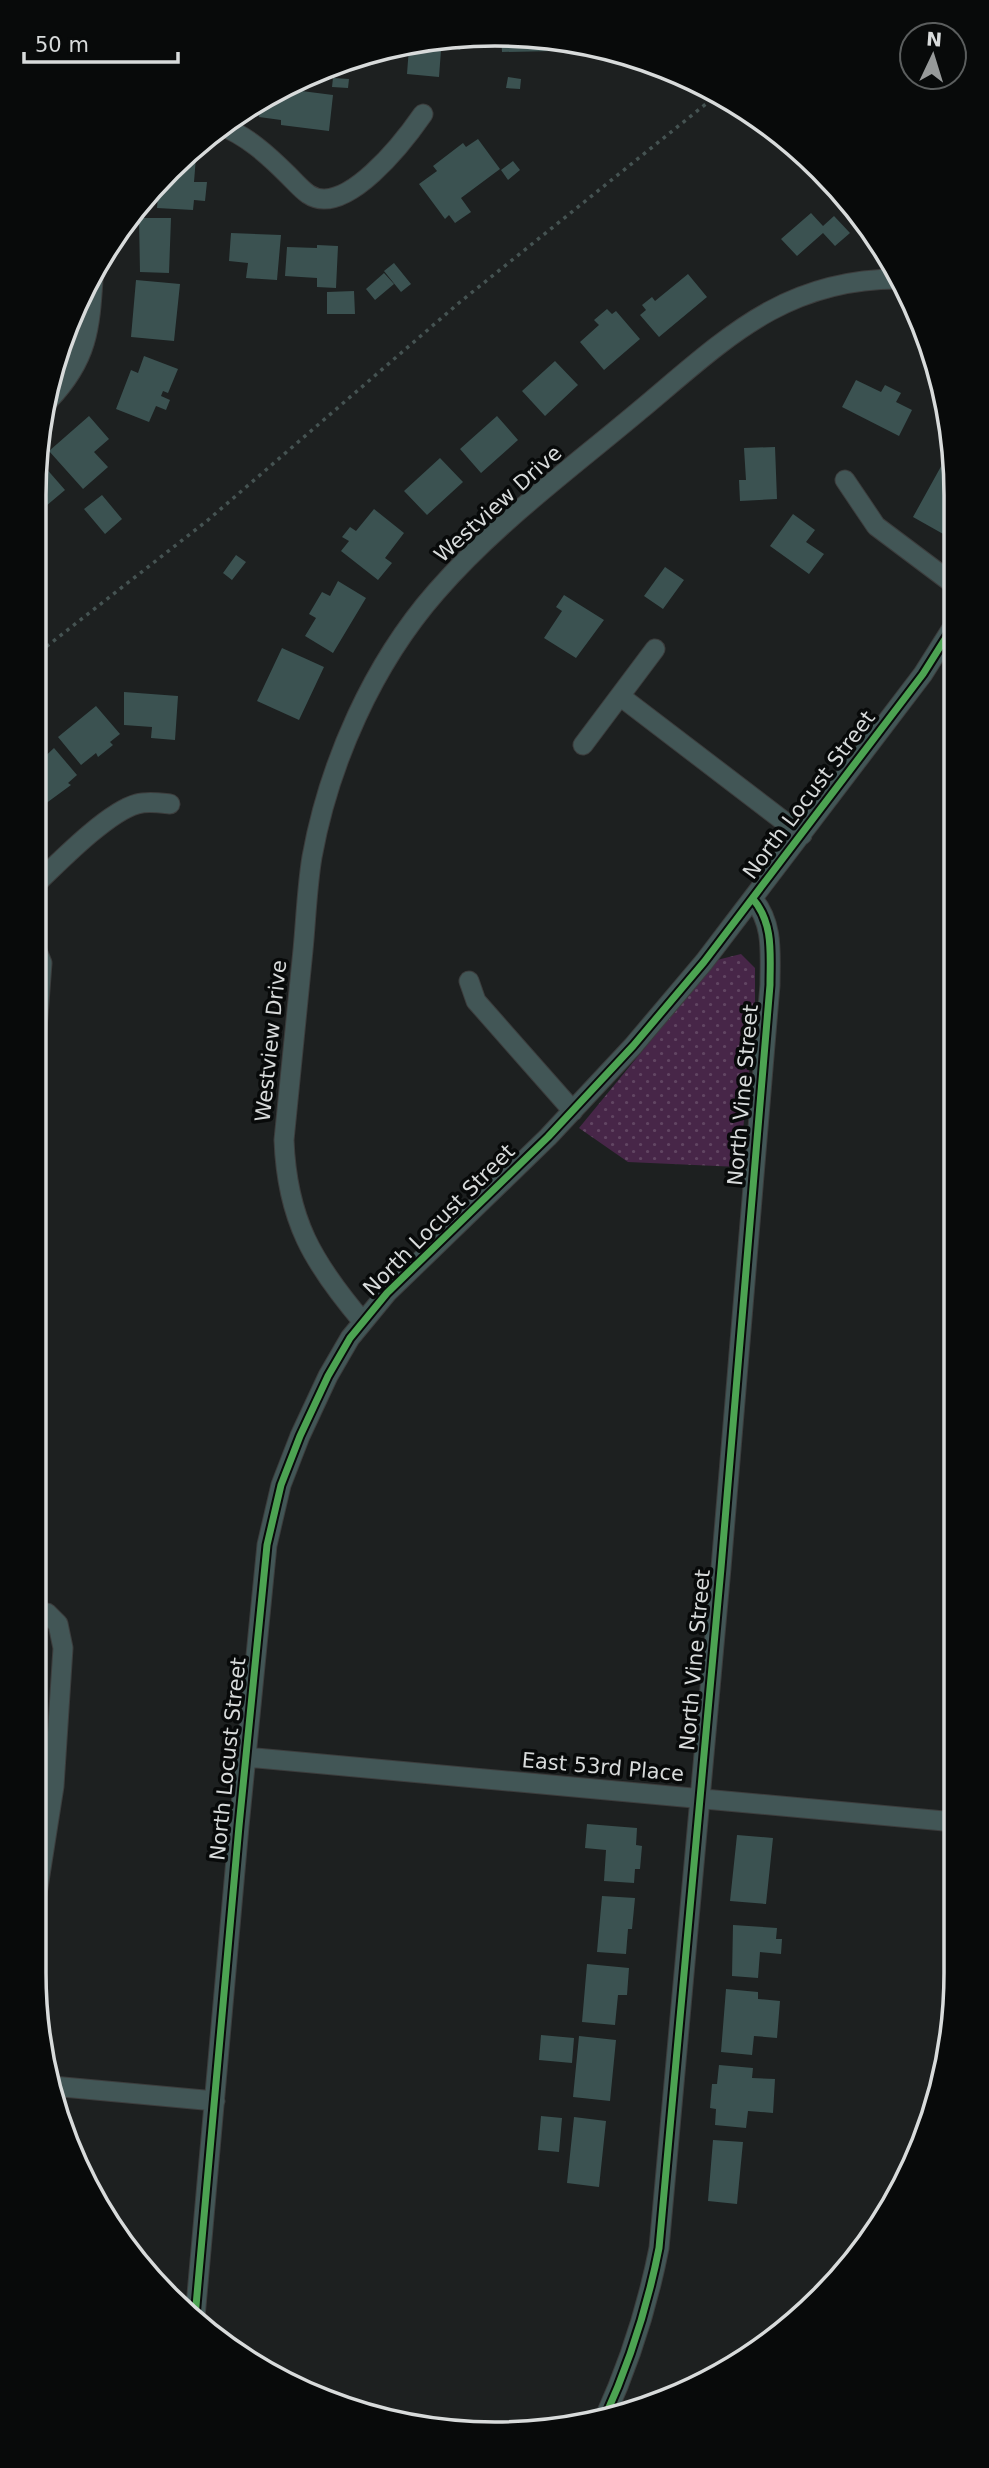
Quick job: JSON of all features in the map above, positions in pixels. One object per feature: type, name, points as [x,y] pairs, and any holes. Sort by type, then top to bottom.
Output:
[{"type":"street","points":[[232,130],[261,150],[308,194],[326,199],[337,196],[369,177],[405,141],[423,114]]},
{"type":"street","name":"Westview Drive","points":[[363,1322],[333,1286],[305,1240],[293,1207],[285,1168],[284,1140],[312,860],[330,788],[367,696],[397,644],[435,593],[488,538],[734,332],[781,305],[813,291],[852,281],[888,279]]},
{"type":"street","points":[[58,389],[69,377],[84,346],[91,298]]},
{"type":"street","points":[[845,480],[876,526],[944,577]]},
{"type":"street","name":"North Locust Street","points":[[196,2309],[267,1545],[281,1485],[305,1424],[334,1366],[363,1322],[387,1293],[573,1111],[651,1025],[753,899],[944,647]]},
{"type":"street","points":[[583,745],[655,649]]},
{"type":"street","points":[[620,696],[802,835]]},
{"type":"street","points":[[46,875],[123,810],[137,804],[170,804]]},
{"type":"street","name":"North Vine Street","points":[[609,2408],[633,2349],[648,2302],[659,2248],[769,985],[765,915],[753,899]]},
{"type":"street","points":[[469,981],[475,1000],[573,1111]]},
{"type":"street","points":[[46,1613],[58,1624],[62,1647],[54,1786],[46,1837]]},
{"type":"street","name":"East 53rd Place","points":[[246,1757],[944,1821]]},
{"type":"street","points":[[60,2087],[215,2101]]},
{"type":"path","points":[[46,647],[208,520],[460,302],[709,101]]},
{"type":"shaded area","points":[[741,954],[755,968],[755,1018],[739,1167],[628,1162],[579,1128],[717,960]]},
{"type":"building","points":[[502,46],[555,51],[502,52]]},
{"type":"building","points":[[441,50],[439,77],[407,74],[409,54]]},
{"type":"building","points":[[508,77],[521,79],[520,89],[506,88]]},
{"type":"building","points":[[333,78],[349,79],[348,88],[332,87]]},
{"type":"building","points":[[299,91],[333,95],[329,131],[281,125],[281,120],[259,117],[260,112]]},
{"type":"building","points":[[478,139],[500,169],[461,198],[471,212],[455,223],[449,215],[445,219],[419,184],[437,171],[433,166],[463,143],[466,147]]},
{"type":"building","points":[[196,159],[194,182],[207,182],[205,201],[194,200],[193,210],[157,208],[158,197]]},
{"type":"building","points":[[513,161],[520,170],[508,180],[501,170]]},
{"type":"building","points":[[811,213],[823,226],[834,216],[850,233],[835,246],[823,233],[797,256],[781,239]]},
{"type":"building","points":[[171,218],[169,273],[140,272],[139,220]]},
{"type":"building","points":[[231,233],[281,235],[277,280],[246,278],[248,263],[229,261]]},
{"type":"building","points":[[317,245],[338,246],[336,288],[317,287],[317,278],[285,276],[287,247],[317,248]]},
{"type":"building","points":[[394,263],[411,284],[401,292],[384,271]]},
{"type":"building","points":[[384,273],[394,284],[375,300],[366,289]]},
{"type":"building","points":[[688,274],[707,297],[659,337],[640,315],[646,310],[642,305],[652,297],[655,301]]},
{"type":"building","points":[[136,280],[180,284],[174,341],[131,337]]},
{"type":"building","points":[[354,291],[355,314],[327,314],[327,292]]},
{"type":"building","points":[[607,309],[612,314],[616,311],[640,339],[604,370],[580,342],[599,325],[594,320]]},
{"type":"building","points":[[144,356],[178,369],[168,393],[163,391],[161,396],[170,400],[166,410],[156,406],[149,422],[116,409],[131,370],[138,373]]},
{"type":"building","points":[[555,361],[578,385],[545,416],[522,391]]},
{"type":"building","points":[[856,380],[881,392],[885,385],[901,393],[896,402],[912,410],[899,436],[842,407]]},
{"type":"building","points":[[89,416],[109,439],[94,452],[108,467],[83,489],[49,451]]},
{"type":"building","points":[[497,416],[518,440],[481,473],[460,449]]},
{"type":"building","points":[[775,447],[777,499],[740,501],[739,480],[746,480],[744,448]]},
{"type":"building","points":[[440,458],[463,482],[427,515],[404,491]]},
{"type":"building","points":[[943,463],[944,534],[913,517]]},
{"type":"building","points":[[46,468],[65,490],[46,506]]},
{"type":"building","points":[[102,495],[122,519],[105,534],[84,509]]},
{"type":"building","points":[[374,509],[404,533],[385,558],[392,563],[378,580],[341,551],[349,541],[342,537],[350,527],[356,531]]},
{"type":"building","points":[[793,514],[815,530],[806,542],[824,554],[809,574],[770,546]]},
{"type":"building","points":[[236,555],[246,562],[232,580],[223,573]]},
{"type":"building","points":[[665,567],[684,580],[663,609],[644,596]]},
{"type":"building","points":[[338,581],[366,598],[333,653],[305,636],[316,618],[309,614],[322,592],[330,596]]},
{"type":"building","points":[[564,595],[604,620],[576,658],[544,638],[562,611],[556,607]]},
{"type":"building","points":[[282,648],[324,667],[299,720],[257,701]]},
{"type":"building","points":[[124,692],[178,696],[175,740],[151,738],[152,727],[124,725]]},
{"type":"building","points":[[96,706],[120,734],[110,742],[113,745],[98,757],[96,753],[81,765],[58,737]]},
{"type":"building","points":[[54,748],[77,775],[68,783],[71,785],[46,803],[46,756]]},
{"type":"building","points":[[587,1824],[637,1828],[636,1845],[642,1846],[640,1869],[635,1869],[634,1883],[604,1881],[606,1850],[585,1848]]},
{"type":"building","points":[[737,1835],[773,1838],[766,1904],[730,1901]]},
{"type":"building","points":[[602,1896],[635,1898],[626,1954],[597,1952]]},
{"type":"building","points":[[733,1925],[777,1928],[776,1939],[782,1939],[781,1954],[760,1952],[758,1978],[732,1976]]},
{"type":"building","points":[[587,1964],[629,1968],[627,1995],[618,1995],[615,2025],[582,2022]]},
{"type":"building","points":[[726,1989],[758,1992],[758,1999],[780,2001],[777,2038],[754,2036],[752,2055],[721,2052]]},
{"type":"building","points":[[541,2035],[574,2038],[572,2063],[539,2060]]},
{"type":"building","points":[[579,2036],[616,2040],[610,2101],[573,2097]]},
{"type":"building","points":[[719,2065],[753,2068],[752,2078],[775,2079],[773,2113],[748,2111],[746,2128],[715,2125],[716,2109],[710,2108],[712,2084],[717,2084]]},
{"type":"building","points":[[541,2116],[562,2118],[559,2152],[538,2150]]},
{"type":"building","points":[[574,2117],[606,2121],[599,2187],[567,2183]]},
{"type":"building","points":[[713,2140],[743,2142],[737,2204],[708,2201]]},
{"type":"cycle path","points":[[196,2309],[267,1545],[281,1485],[300,1436],[328,1376],[350,1338],[387,1293],[548,1137],[633,1046],[704,962],[923,674],[944,641]]},
{"type":"cycle path","points":[[609,2408],[637,2335],[659,2248],[721,1568],[770,985],[768,929],[753,899]]}]
